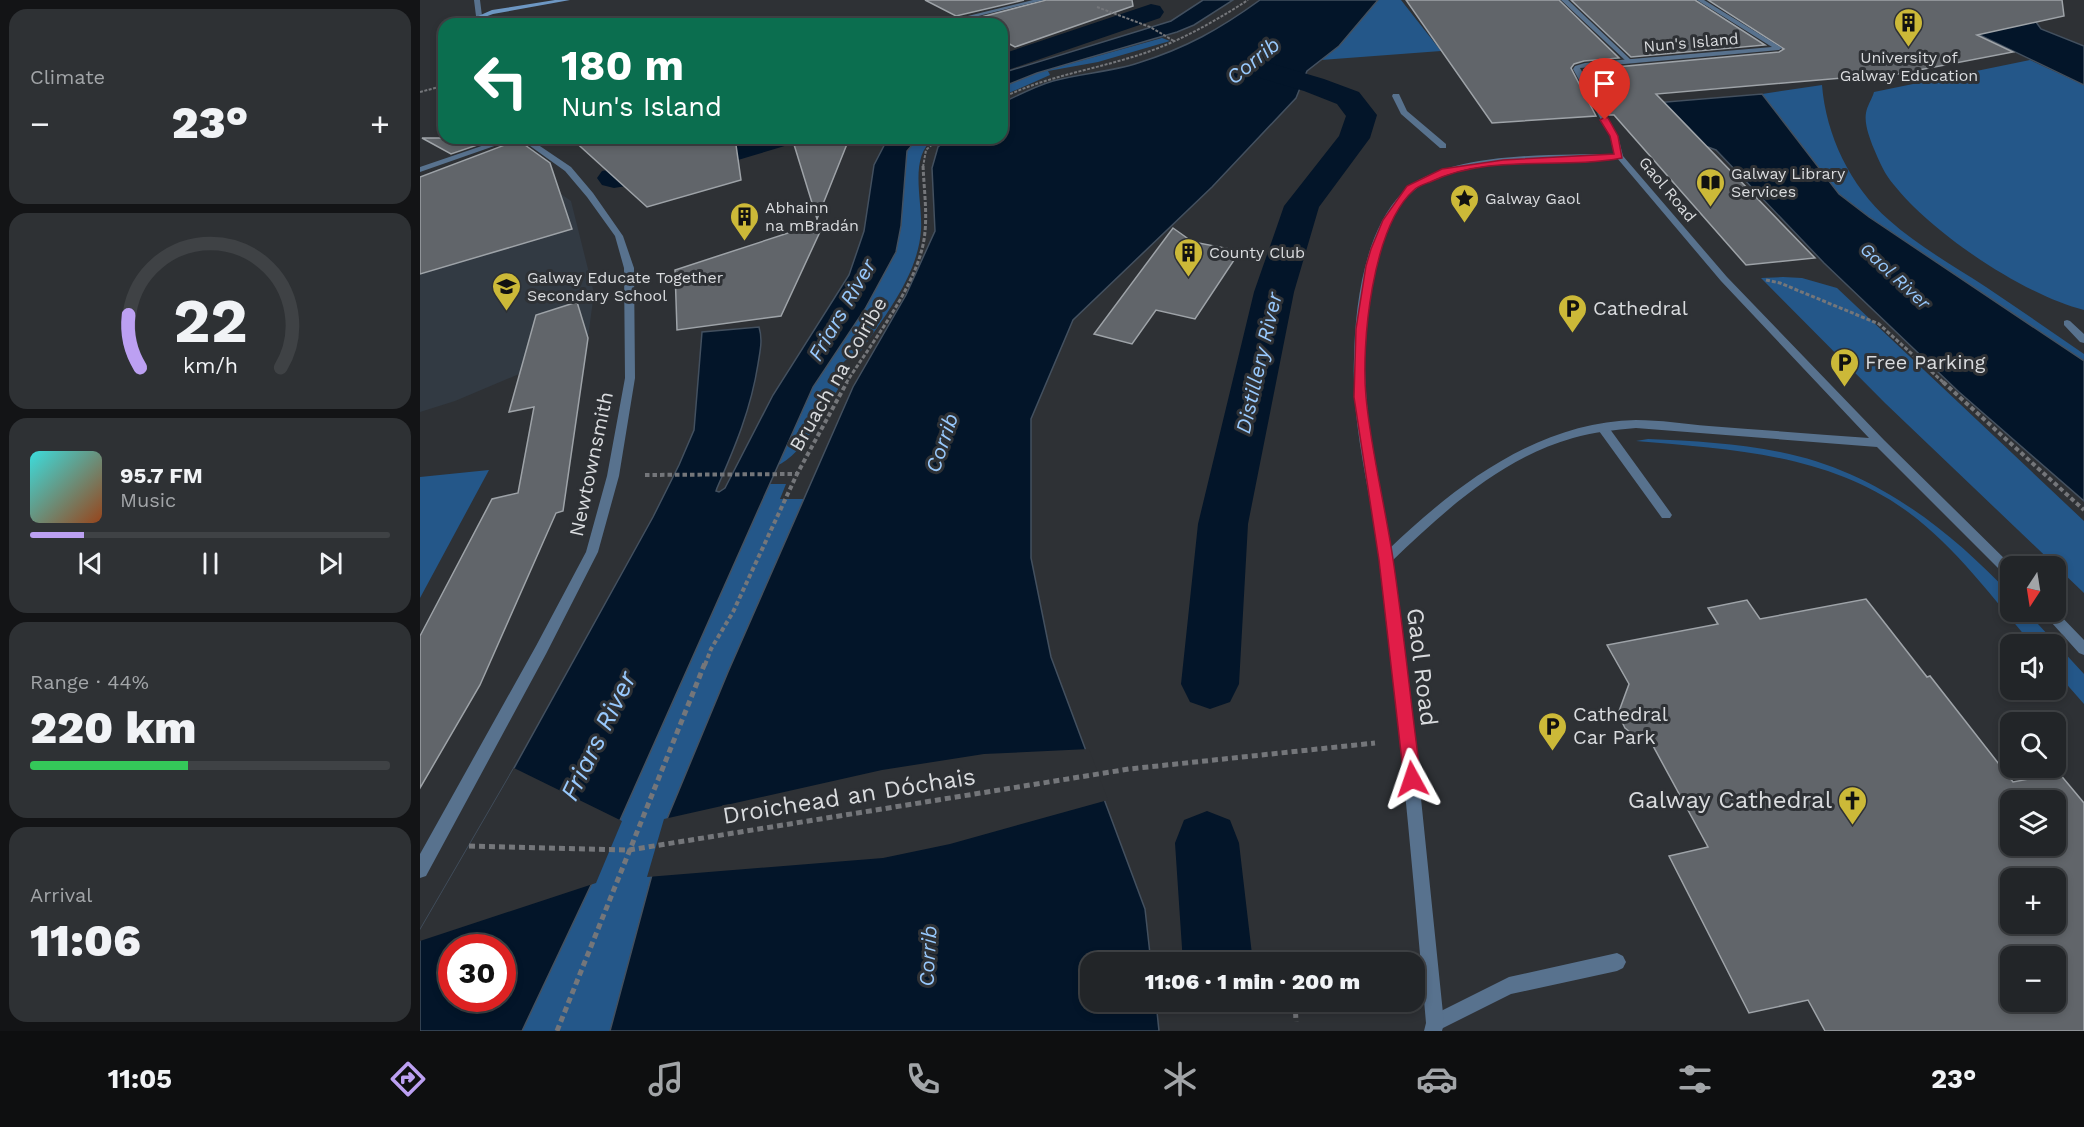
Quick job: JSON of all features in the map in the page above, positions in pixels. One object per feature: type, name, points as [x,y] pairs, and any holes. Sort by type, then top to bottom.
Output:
[{"type":"street","points":[[477,0],[480,18]]},
{"type":"street","points":[[483,18],[492,12],[567,0]]},
{"type":"street","points":[[964,18],[1041,0]]},
{"type":"street","points":[[1564,0],[1629,61]]},
{"type":"street","name":"Nun's Island","points":[[1619,156],[1614,136],[1576,69],[1577,67],[1779,48],[1700,0]]},
{"type":"street","points":[[1396,96],[1404,112],[1443,146]]},
{"type":"street","points":[[420,170],[496,144]]},
{"type":"street","name":"Newtownsmith","points":[[420,870],[592,552],[613,476],[630,378],[629,268],[619,236],[568,169],[532,144]]},
{"type":"street","name":"Gaol Road","points":[[1434,1027],[1408,740],[1386,560],[1360,397],[1361,329],[1371,266],[1381,231],[1411,188],[1446,171],[1503,163],[1619,156],[1724,279],[1880,443],[2000,562]]},
{"type":"street","points":[[2067,323],[2084,340]]},
{"type":"street","points":[[1386,560],[1445,505],[1514,460],[1563,437],[1603,428],[1636,424],[1880,443]]},
{"type":"street","points":[[1603,428],[1666,515]]},
{"type":"street","points":[[2058,622],[2084,649]]},
{"type":"street","points":[[1434,1027],[1509,986],[1617,962]]},
{"type":"path","points":[[1008,95],[1050,78],[1130,57],[1175,42],[1203,29],[1248,0]]},
{"type":"path","points":[[1097,7],[1150,27],[1175,42]]},
{"type":"path","points":[[420,92],[438,88]]},
{"type":"path","name":"Bruach na Coiribe","points":[[636,476],[797,474],[839,395],[908,285],[922,249],[925,220],[923,165],[926,150],[932,144]]},
{"type":"path","points":[[1762,279],[1780,283],[1879,324],[2084,510]]},
{"type":"path","points":[[557,1031],[711,649],[733,612],[797,474]]},
{"type":"path","name":"Droichead an Dóchais","points":[[463,846],[629,850],[1129,769],[1408,740]]},
{"type":"path","points":[[1296,1012],[1296,1022]]},
{"type":"shaded area","points":[[1378,0],[1401,0],[1441,51],[1321,60]]},
{"type":"shaded area","points":[[1162,38],[1170,41],[1098,62],[1048,71],[1050,75],[1008,93],[1008,85],[1037,73]]},
{"type":"shaded area","points":[[2030,60],[2084,85],[2084,310],[2034,291],[2008,277],[1955,242],[1932,223],[1911,204],[1888,177],[1876,154],[1867,127],[1867,110],[1874,92]]},
{"type":"shaded area","points":[[1822,85],[1824,104],[1842,158],[1863,192],[1875,206],[1924,247],[2084,354],[2084,361],[1869,217],[1839,194],[1762,94]]},
{"type":"shaded area","points":[[913,144],[929,144],[921,157],[919,168],[921,230],[913,264],[906,281],[857,357],[844,362],[841,371],[848,373],[807,439],[787,460],[776,466],[813,387],[865,309],[904,174],[907,151]]},
{"type":"shaded area","name":"Galway Educate Together Secondary School","points":[[561,194],[571,201],[594,293],[585,360],[519,374],[455,401],[420,412],[420,198],[452,226]]},
{"type":"shaded area","points":[[1761,278],[1802,278],[1837,288],[2084,521],[2084,593],[2066,576],[2066,556],[2045,556],[1885,403]]},
{"type":"shaded area","points":[[1648,439],[1747,446],[1780,452],[1846,472],[1906,505],[1960,546],[2000,584],[2000,606],[1974,575],[1926,526],[1877,493],[1845,478],[1812,466],[1778,458],[1707,447],[1636,441]]},
{"type":"shaded area","points":[[489,470],[420,598],[420,477]]},
{"type":"shaded area","points":[[769,484],[786,484],[780,499],[804,499],[667,819],[610,1031],[522,1031],[665,720]]},
{"type":"shaded area","points":[[2014,622],[2036,622],[2047,634],[2024,634]]},
{"type":"shaded area","points":[[2066,654],[2084,674],[2084,704],[2066,684]]},
{"type":"water","points":[[1203,0],[1233,0],[1194,25],[1177,32],[1037,73],[1008,85],[1008,71],[1171,21]]},
{"type":"water","name":"Corrib","points":[[1260,0],[1378,0],[1339,46],[1307,71],[1296,98],[1212,187],[1073,320],[1031,419],[1031,558],[1051,657],[1145,909],[1150,952],[1080,952],[1080,1012],[1157,1012],[1159,1031],[610,1031],[667,819],[728,672],[853,387],[906,295],[935,231],[932,168],[938,147],[942,144],[1008,144],[1008,100],[1053,81],[1107,71],[1155,57],[1216,29]]},
{"type":"water","points":[[1907,0],[2036,22],[2041,29],[2084,46],[2084,85]]},
{"type":"water","name":"Gaol River","points":[[1762,94],[1839,194],[1869,217],[2084,361],[2084,501],[1959,392],[1824,263],[1716,150],[1686,139],[1618,106]]},
{"type":"water","points":[[885,144],[913,144],[907,151],[901,226],[896,252],[865,309],[813,387],[592,883],[522,1031],[420,1031],[420,930],[514,768],[653,517],[679,465],[694,430],[702,332],[759,327],[761,336],[760,355],[747,412],[717,488],[716,491],[719,492],[725,488],[773,395],[849,275],[864,231],[874,165]]},
{"type":"pier","points":[[1089,749],[1108,800],[950,844],[883,858],[647,877],[664,819],[882,770],[984,754]]},
{"type":"pier","points":[[514,768],[622,821],[596,883],[420,941],[420,930]]},
{"type":"building","points":[[925,0],[1024,0],[956,16]]},
{"type":"building","points":[[1046,0],[1132,0],[1133,6],[1015,47],[1008,43],[1008,18],[977,18]]},
{"type":"building","points":[[1406,0],[1559,0],[1619,58],[1584,61],[1574,64],[1571,68],[1596,116],[1492,123]]},
{"type":"building","points":[[1571,0],[1695,0],[1765,45],[1631,57]]},
{"type":"building","points":[[1708,0],[2062,0],[2064,16],[1977,35],[2013,52],[1872,79],[1866,76],[1656,94],[1815,258],[1746,265],[1614,115],[1609,115],[1584,70],[1779,52],[1784,49]]},
{"type":"building","points":[[422,138],[438,138],[438,144],[480,144],[451,154]]},
{"type":"building","points":[[507,144],[524,144],[550,163],[572,229],[420,274],[420,177]]},
{"type":"building","points":[[578,144],[736,144],[741,180],[647,207]]},
{"type":"building","points":[[794,144],[847,144],[817,219]]},
{"type":"building","points":[[825,221],[781,316],[677,330],[675,270]]},
{"type":"building","points":[[1173,228],[1197,245],[1199,243],[1240,251],[1195,319],[1156,310],[1132,344],[1094,334]]},
{"type":"building","points":[[577,302],[588,338],[563,511],[556,513],[480,685],[420,788],[420,636],[492,499],[518,493],[534,407],[509,412],[536,315]]},
{"type":"building","name":"Galway Cathedral","points":[[1866,599],[2000,765],[2000,778],[2010,778],[2013,782],[2033,778],[2063,778],[2084,803],[2084,1031],[1825,1031],[1808,1000],[1749,1013],[1669,856],[1708,847],[1646,733],[1635,736],[1625,728],[1618,714],[1629,684],[1607,645],[1718,624],[1708,608],[1747,600],[1760,619]]},
{"type":"waterway","name":"Friars River","points":[[1008,61],[1151,12]]},
{"type":"waterway","name":"Distillery River","points":[[1210,684],[1223,524],[1274,292],[1302,206],[1354,138],[1362,115],[1348,98],[1314,85],[1250,66]]},
{"type":"waterway","points":[[614,178],[681,167],[757,144]]},
{"type":"waterway","name":"Distillery River","points":[[1207,843],[1217,952]]},
{"type":"place","name":"University of Galway Education","points":[[1909,48]]},
{"type":"place","name":"Galway Library Services","points":[[1710,208]]},
{"type":"place","name":"Galway Gaol","points":[[1464,224]]},
{"type":"place","name":"Abhainn na mBradán","points":[[744,242]]},
{"type":"place","name":"County Club","points":[[1188,278]]},
{"type":"place","name":"Galway Educate Together Secondary School","points":[[506,312]]},
{"type":"place","name":"Cathedral","points":[[1572,334]]},
{"type":"place","name":"Free Parking","points":[[1844,388]]},
{"type":"place","name":"Cathedral Car Park","points":[[1552,752]]},
{"type":"place","name":"Galway Cathedral","points":[[1853,826]]},
{"type":"route","points":[[1412,779],[1386,560],[1360,397],[1361,329],[1371,266],[1381,231],[1394,209],[1411,188],[1446,171],[1467,166],[1619,156],[1614,136],[1605,120]]}]
